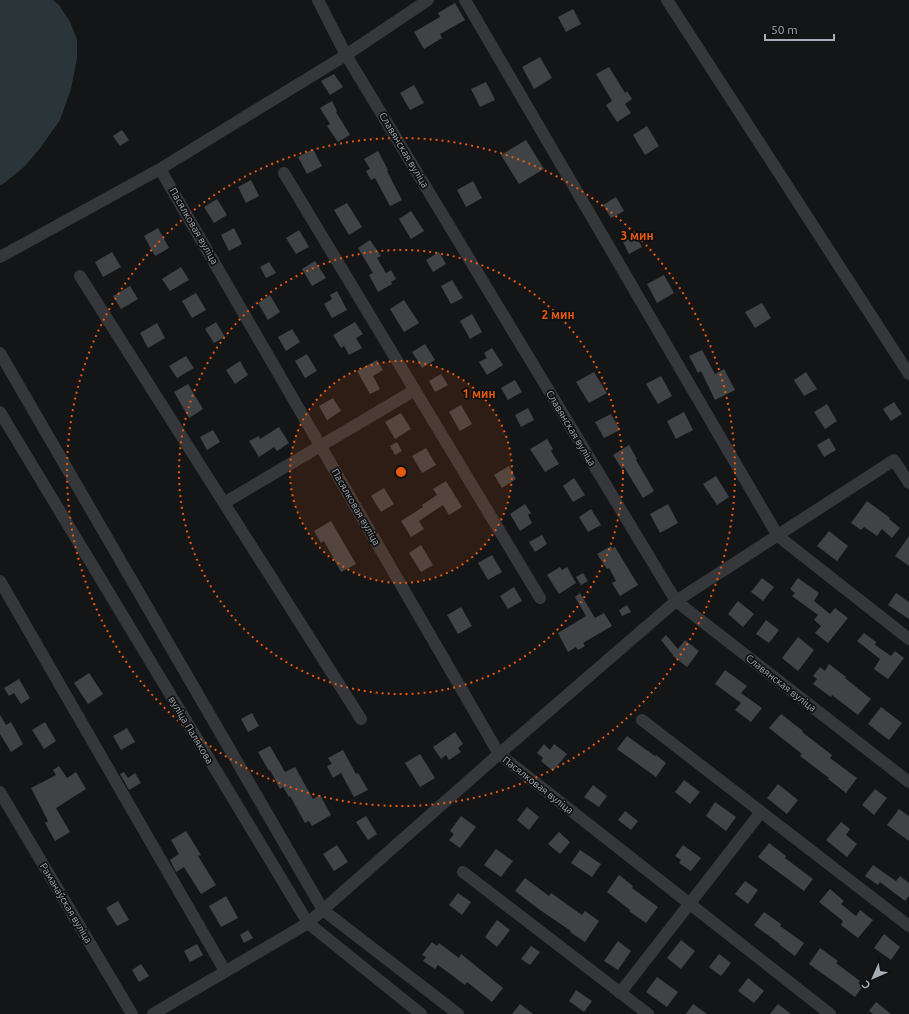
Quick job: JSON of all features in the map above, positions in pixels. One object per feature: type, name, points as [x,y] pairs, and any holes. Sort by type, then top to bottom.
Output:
[{"type":"street","name":"Славянская вуліца","points":[[318,0],[346,54],[676,601],[909,782]]},
{"type":"street","points":[[0,257],[160,169],[346,54],[428,0]]},
{"type":"street","points":[[465,0],[778,536],[909,639]]},
{"type":"street","points":[[667,0],[909,374]]},
{"type":"street","name":"Пасялковая вуліца","points":[[160,169],[499,754],[830,1014]]},
{"type":"street","points":[[284,173],[540,598]]},
{"type":"street","points":[[80,276],[361,719]]},
{"type":"street","points":[[0,352],[323,910],[458,1014]]},
{"type":"street","points":[[224,503],[415,390]]},
{"type":"street","name":"вуліца Палякова","points":[[0,412],[308,923],[422,1014]]},
{"type":"street","points":[[153,1014],[308,923],[499,754],[676,601],[894,460],[909,482]]},
{"type":"street","points":[[0,581],[225,971]]},
{"type":"street","points":[[642,720],[909,926]]},
{"type":"street","name":"Раманаўская вуліца","points":[[0,792],[132,1014]]},
{"type":"street","points":[[620,993],[761,812]]},
{"type":"street","points":[[463,872],[648,1014]]},
{"type":"shaded area","points":[[0,0],[53,0],[59,5],[70,22],[77,39],[77,58],[71,89],[60,120],[41,147],[24,167],[0,185]]},
{"type":"building","points":[[455,3],[465,20],[440,34],[442,38],[424,49],[414,32],[440,17],[438,13]]},
{"type":"building","points":[[573,9],[581,24],[566,32],[558,17]]},
{"type":"building","points":[[540,57],[552,78],[534,89],[522,67]]},
{"type":"building","points":[[609,67],[625,93],[627,91],[632,99],[625,104],[631,113],[617,122],[606,105],[612,101],[596,74]]},
{"type":"building","points":[[334,74],[343,87],[330,95],[321,81]]},
{"type":"building","points":[[486,82],[495,100],[480,107],[471,89]]},
{"type":"building","points":[[414,85],[424,103],[410,110],[400,93]]},
{"type":"building","points":[[332,101],[337,111],[336,112],[350,135],[338,142],[327,126],[330,124],[320,108]]},
{"type":"building","points":[[647,126],[659,146],[645,155],[633,135]]},
{"type":"building","points":[[122,130],[129,140],[120,146],[113,136]]},
{"type":"building","points":[[526,140],[544,169],[519,184],[501,155]]},
{"type":"building","points":[[313,149],[322,166],[307,174],[298,157]]},
{"type":"building","points":[[378,151],[402,200],[390,206],[375,178],[371,180],[366,171],[370,169],[364,159]]},
{"type":"building","points":[[251,180],[259,196],[246,203],[238,187]]},
{"type":"building","points":[[473,181],[482,198],[466,207],[457,190]]},
{"type":"building","points":[[616,197],[624,211],[611,218],[603,205]]},
{"type":"building","points":[[217,199],[227,215],[214,223],[204,207]]},
{"type":"building","points":[[347,203],[362,227],[349,235],[334,210]]},
{"type":"building","points":[[411,211],[424,231],[411,239],[399,219]]},
{"type":"building","points":[[158,228],[169,248],[155,256],[144,236]]},
{"type":"building","points":[[234,228],[242,244],[229,251],[221,235]]},
{"type":"building","points":[[299,230],[309,247],[296,254],[286,238]]},
{"type":"building","points":[[636,236],[642,247],[629,254],[623,242]]},
{"type":"building","points":[[370,240],[381,256],[377,258],[386,273],[391,270],[396,279],[391,282],[392,284],[378,292],[369,275],[373,273],[358,248]]},
{"type":"building","points":[[112,252],[121,267],[103,277],[95,262]]},
{"type":"building","points":[[439,252],[446,264],[433,272],[426,260]]},
{"type":"building","points":[[315,261],[326,278],[312,286],[302,269]]},
{"type":"building","points":[[269,262],[276,273],[266,278],[260,267]]},
{"type":"building","points":[[181,267],[189,280],[170,291],[162,279]]},
{"type":"building","points":[[664,275],[674,293],[657,303],[647,284]]},
{"type":"building","points":[[452,280],[463,298],[451,304],[441,286]]},
{"type":"building","points":[[130,286],[138,299],[121,309],[113,296]]},
{"type":"building","points":[[337,291],[347,310],[332,318],[324,304],[332,299],[330,295]]},
{"type":"building","points":[[196,293],[206,310],[192,318],[182,301]]},
{"type":"building","points":[[270,295],[280,312],[268,320],[258,303]]},
{"type":"building","points":[[404,300],[419,323],[404,332],[390,309]]},
{"type":"building","points":[[762,303],[771,318],[755,328],[745,312]]},
{"type":"building","points":[[472,314],[482,332],[470,339],[460,321]]},
{"type":"building","points":[[216,322],[225,337],[214,343],[205,329]]},
{"type":"building","points":[[355,322],[363,334],[356,338],[362,348],[349,355],[344,346],[341,348],[333,335]]},
{"type":"building","points":[[157,323],[165,338],[148,348],[140,333]]},
{"type":"building","points":[[292,329],[300,342],[286,351],[278,337]]},
{"type":"building","points":[[425,344],[435,360],[422,368],[412,352]]},
{"type":"building","points":[[492,348],[503,365],[487,375],[479,362],[487,358],[484,353]]},
{"type":"building","points":[[702,350],[715,374],[724,369],[735,390],[715,400],[701,371],[698,373],[689,356]]},
{"type":"building","points":[[307,354],[317,371],[305,378],[295,361]]},
{"type":"building","points":[[186,356],[194,368],[177,378],[169,366]]},
{"type":"building","points":[[377,360],[383,370],[373,376],[380,389],[370,394],[357,371]]},
{"type":"building","points":[[240,361],[248,375],[235,384],[226,370]]},
{"type":"building","points":[[594,372],[607,393],[589,403],[576,382]]},
{"type":"building","points":[[806,372],[817,389],[804,396],[794,380]]},
{"type":"building","points":[[441,374],[448,385],[435,392],[429,381]]},
{"type":"building","points":[[661,376],[672,396],[658,404],[646,384]]},
{"type":"building","points":[[515,380],[522,392],[508,400],[501,388]]},
{"type":"building","points":[[188,384],[203,409],[189,418],[174,392]]},
{"type":"building","points":[[333,398],[341,411],[327,420],[319,406]]},
{"type":"building","points":[[894,402],[902,414],[891,421],[883,409]]},
{"type":"building","points":[[827,404],[837,421],[825,429],[814,412]]},
{"type":"building","points":[[461,405],[472,424],[460,431],[449,412]]},
{"type":"building","points":[[528,408],[534,420],[521,427],[515,415]]},
{"type":"building","points":[[684,412],[693,430],[676,439],[667,421]]},
{"type":"building","points":[[401,413],[411,429],[395,439],[385,422]]},
{"type":"building","points":[[611,414],[620,430],[604,438],[595,422]]},
{"type":"building","points":[[279,427],[289,443],[277,451],[274,447],[259,457],[249,441],[259,436],[260,439]]},
{"type":"building","points":[[213,430],[220,442],[207,450],[200,437]]},
{"type":"building","points":[[829,438],[836,450],[824,457],[817,445]]},
{"type":"building","points":[[547,439],[553,449],[551,451],[559,464],[545,472],[530,449]]},
{"type":"building","points":[[397,442],[402,451],[395,455],[390,446]]},
{"type":"building","points":[[629,445],[654,491],[643,498],[624,467],[622,469],[613,455]]},
{"type":"building","points":[[426,448],[436,465],[422,473],[412,456]]},
{"type":"building","points":[[509,466],[516,479],[502,488],[494,475]]},
{"type":"building","points":[[716,476],[729,497],[717,505],[703,484]]},
{"type":"building","points":[[574,478],[585,495],[573,502],[563,486]]},
{"type":"building","points":[[446,481],[462,507],[449,515],[443,505],[419,521],[424,529],[411,537],[401,521],[423,507],[422,505],[437,495],[433,489]]},
{"type":"building","points":[[384,488],[394,504],[381,512],[371,496]]},
{"type":"building","points":[[867,501],[890,518],[889,519],[900,528],[892,538],[882,529],[877,536],[864,527],[861,530],[851,523]]},
{"type":"building","points":[[525,504],[531,513],[528,515],[532,523],[520,531],[510,514]]},
{"type":"building","points":[[668,504],[678,523],[660,533],[650,514]]},
{"type":"building","points":[[591,509],[601,525],[588,532],[579,517]]},
{"type":"building","points":[[331,521],[356,564],[341,572],[324,541],[321,543],[314,531]]},
{"type":"building","points":[[829,531],[848,546],[837,561],[817,546]]},
{"type":"building","points":[[542,535],[547,544],[535,552],[529,542]]},
{"type":"building","points":[[909,536],[909,566],[895,556]]},
{"type":"building","points":[[421,545],[433,565],[421,572],[409,553]]},
{"type":"building","points":[[611,546],[612,548],[615,547],[638,585],[620,596],[612,583],[616,581],[609,568],[607,569],[597,554]]},
{"type":"building","points":[[492,555],[502,572],[488,580],[478,563]]},
{"type":"building","points":[[560,567],[562,570],[567,567],[576,583],[559,594],[547,575]]},
{"type":"building","points":[[583,573],[588,581],[581,585],[576,577]]},
{"type":"building","points":[[762,578],[774,587],[763,601],[751,592]]},
{"type":"building","points":[[798,578],[819,593],[814,601],[830,614],[835,608],[848,618],[828,643],[815,633],[821,626],[814,620],[818,615],[792,596],[795,593],[790,589]]},
{"type":"building","points":[[514,587],[522,601],[508,609],[500,596]]},
{"type":"building","points":[[580,593],[595,618],[604,613],[612,626],[583,643],[585,646],[578,650],[576,647],[568,652],[558,633],[586,616],[575,597]]},
{"type":"building","points":[[896,593],[909,602],[909,619],[888,605]]},
{"type":"building","points":[[738,601],[754,614],[743,627],[728,614]]},
{"type":"building","points":[[627,605],[631,612],[622,616],[619,610]]},
{"type":"building","points":[[461,607],[472,626],[458,634],[447,615]]},
{"type":"building","points":[[766,620],[779,630],[769,643],[756,634]]},
{"type":"building","points":[[864,633],[876,642],[875,645],[891,656],[895,651],[904,658],[888,679],[874,669],[880,659],[857,641]]},
{"type":"building","points":[[666,635],[678,649],[685,640],[699,651],[687,667],[673,656],[661,640]]},
{"type":"building","points":[[798,637],[814,650],[798,671],[782,658]]},
{"type":"building","points":[[829,664],[871,699],[858,715],[832,695],[831,697],[813,684],[817,679],[813,676],[820,667],[825,671]]},
{"type":"building","points":[[725,670],[747,686],[741,693],[762,708],[751,722],[735,710],[741,703],[715,684]]},
{"type":"building","points":[[89,673],[103,694],[88,704],[74,683]]},
{"type":"building","points":[[19,679],[30,698],[21,704],[14,693],[9,696],[4,688]]},
{"type":"building","points":[[881,707],[902,723],[889,740],[868,724]]},
{"type":"building","points":[[252,713],[259,726],[248,732],[241,719]]},
{"type":"building","points":[[781,714],[832,755],[830,758],[857,778],[846,793],[800,756],[802,754],[769,728]]},
{"type":"building","points":[[0,715],[6,725],[11,722],[23,744],[11,752],[0,734]]},
{"type":"building","points":[[45,722],[56,741],[44,749],[32,730]]},
{"type":"building","points":[[127,728],[135,742],[121,750],[113,736]]},
{"type":"building","points":[[455,732],[463,744],[458,748],[461,752],[449,760],[446,755],[441,759],[433,747]]},
{"type":"building","points":[[627,736],[666,763],[656,777],[617,749]]},
{"type":"building","points":[[544,744],[550,750],[554,744],[567,754],[553,771],[541,761],[543,758],[537,753]]},
{"type":"building","points":[[270,746],[285,772],[295,767],[313,799],[320,795],[331,815],[312,826],[309,821],[305,823],[290,796],[289,797],[283,787],[280,789],[258,752]]},
{"type":"building","points":[[343,750],[356,774],[358,773],[368,790],[354,797],[341,773],[333,778],[327,766],[332,764],[328,758]]},
{"type":"building","points":[[420,754],[435,778],[420,787],[405,763]]},
{"type":"building","points":[[59,766],[67,778],[76,772],[86,789],[56,808],[70,832],[55,841],[45,823],[48,821],[31,788],[56,775],[53,770]]},
{"type":"building","points":[[124,772],[128,778],[135,773],[141,783],[129,790],[120,774]]},
{"type":"building","points":[[684,780],[700,792],[690,804],[675,792]]},
{"type":"building","points":[[778,784],[798,800],[787,814],[767,798]]},
{"type":"building","points":[[593,785],[607,796],[599,807],[584,797]]},
{"type":"building","points":[[875,789],[887,798],[874,815],[862,805]]},
{"type":"building","points":[[715,802],[736,817],[726,831],[706,816]]},
{"type":"building","points":[[527,807],[539,817],[529,830],[517,820]]},
{"type":"building","points":[[899,809],[909,816],[909,841],[887,825]]},
{"type":"building","points":[[625,811],[638,821],[631,830],[618,820]]},
{"type":"building","points":[[366,816],[377,834],[368,840],[356,822]]},
{"type":"building","points":[[461,816],[476,827],[460,848],[449,840],[454,834],[450,831]]},
{"type":"building","points":[[841,822],[850,829],[846,835],[857,844],[847,857],[826,840]]},
{"type":"building","points":[[186,831],[201,855],[198,856],[216,885],[201,894],[184,867],[176,872],[170,860],[179,854],[171,840]]},
{"type":"building","points":[[559,832],[570,842],[560,854],[548,844]]},
{"type":"building","points":[[769,843],[786,856],[785,858],[813,879],[804,891],[758,857]]},
{"type":"building","points":[[337,845],[348,862],[334,871],[323,854]]},
{"type":"building","points":[[683,845],[701,858],[691,871],[679,863],[681,860],[675,856]]},
{"type":"building","points":[[496,849],[513,861],[501,877],[484,865]]},
{"type":"building","points":[[580,850],[601,864],[592,877],[571,863]]},
{"type":"building","points":[[873,865],[896,881],[900,876],[909,883],[909,896],[905,901],[880,882],[878,885],[865,876]]},
{"type":"building","points":[[619,875],[633,886],[632,888],[658,907],[646,923],[607,892]]},
{"type":"building","points":[[525,878],[549,896],[551,893],[582,915],[585,911],[599,921],[585,942],[515,891]]},
{"type":"building","points":[[745,881],[758,890],[748,904],[735,894]]},
{"type":"building","points":[[830,889],[844,901],[841,904],[856,916],[860,910],[873,920],[858,938],[841,925],[843,921],[819,902]]},
{"type":"building","points":[[458,893],[471,902],[462,915],[449,905]]},
{"type":"building","points":[[226,896],[238,918],[221,927],[209,906]]},
{"type":"building","points":[[118,901],[129,920],[117,926],[106,908]]},
{"type":"building","points":[[764,912],[781,924],[780,926],[804,943],[795,956],[754,925]]},
{"type":"building","points":[[497,920],[510,930],[497,947],[485,937]]},
{"type":"building","points":[[248,930],[253,938],[244,943],[240,935]]},
{"type":"building","points":[[884,934],[900,947],[891,960],[874,948]]},
{"type":"building","points":[[681,940],[695,951],[681,969],[667,958]]},
{"type":"building","points":[[618,941],[631,951],[618,970],[604,961]]},
{"type":"building","points":[[432,942],[437,946],[439,943],[459,958],[461,954],[503,988],[492,1002],[467,982],[465,985],[438,965],[435,969],[423,961],[426,957],[422,955]]},
{"type":"building","points":[[197,944],[203,955],[190,962],[184,951]]},
{"type":"building","points":[[531,946],[540,952],[530,965],[521,959]]},
{"type":"building","points":[[820,948],[838,961],[836,963],[860,981],[858,983],[863,986],[855,997],[809,964]]},
{"type":"building","points":[[719,954],[731,963],[721,976],[709,967]]},
{"type":"building","points":[[141,964],[149,976],[139,982],[132,970]]},
{"type":"building","points":[[657,977],[678,992],[667,1007],[646,992]]},
{"type":"building","points":[[748,978],[764,991],[754,1003],[738,991]]},
{"type":"building","points":[[576,990],[592,1001],[584,1012],[569,1001]]},
{"type":"building","points":[[876,1002],[891,1014],[873,1014],[869,1011]]},
{"type":"building","points":[[520,1004],[533,1014],[512,1014]]},
{"type":"building","points":[[693,1004],[707,1014],[686,1014]]},
{"type":"building","points":[[778,1004],[791,1014],[770,1014]]}]
